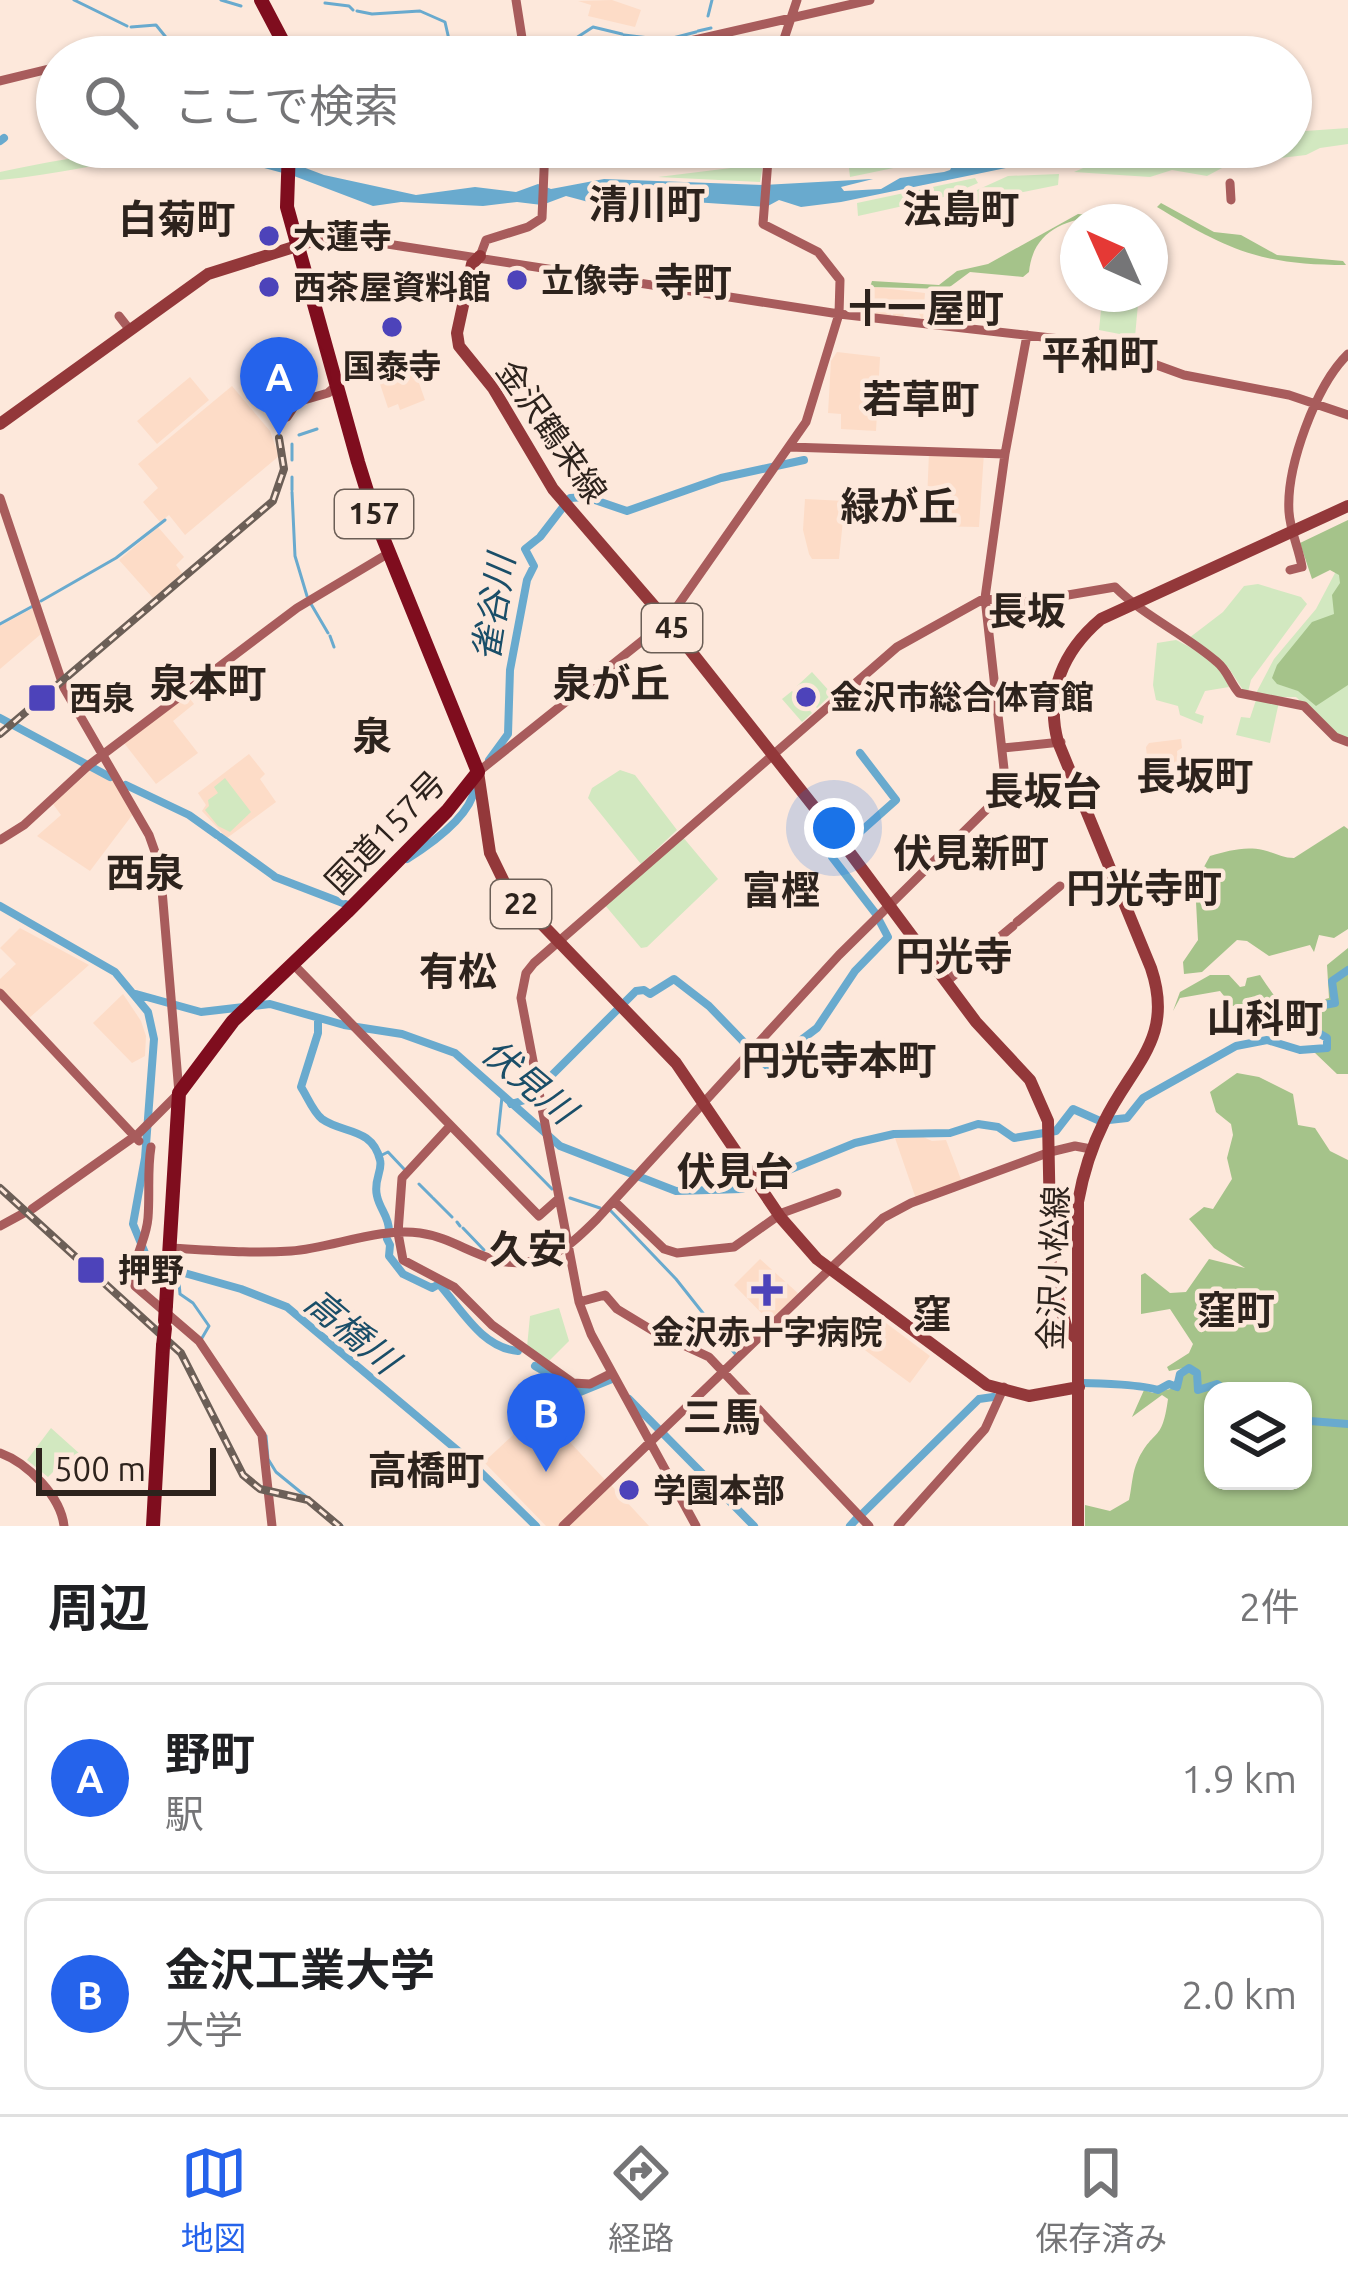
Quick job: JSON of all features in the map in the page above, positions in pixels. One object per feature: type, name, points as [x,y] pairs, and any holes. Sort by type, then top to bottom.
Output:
[{"type":"highway","points":[[262,0],[281,36]]},
{"type":"highway","name":"国道157号","points":[[174,1104],[184,1076],[239,1014],[446,811],[478,772],[389,553],[335,386],[285,200],[287,168]]},
{"type":"highway","points":[[154,1526],[174,1104]]},
{"type":"main road","points":[[0,424],[208,274],[297,246]]},
{"type":"main road","name":"金沢鶴来線","points":[[480,256],[472,264],[457,333],[459,346],[493,388],[566,504],[667,621],[976,1022],[1030,1080],[1045,1111],[1049,1139],[1053,1219],[1049,1262],[1067,1329],[1078,1338]]},
{"type":"main road","name":"金沢小松線","points":[[1078,1338],[1078,1202],[1091,1149],[1153,1050],[1160,1030],[1161,991],[1059,742],[1057,700],[1072,656],[1096,628],[1135,604],[1348,507]]},
{"type":"main road","name":"22","points":[[478,772],[498,864],[513,889],[671,1057],[781,1214],[831,1268],[1005,1390]]},
{"type":"main road","name":"金沢小松線","points":[[1080,1526],[1077,1386],[1082,1194],[1106,1120]]},
{"type":"main road","points":[[1005,1390],[1077,1386]]},
{"type":"street","points":[[516,0],[522,36]]},
{"type":"street","points":[[784,36],[797,0]]},
{"type":"street","points":[[712,36],[870,0]]},
{"type":"street","points":[[5,80],[36,73]]},
{"type":"street","points":[[480,256],[487,240],[538,222],[544,211],[544,168]]},
{"type":"street","points":[[478,772],[667,621],[806,422],[839,314],[841,289],[836,272],[822,255],[763,224],[767,168]]},
{"type":"street","points":[[1230,183],[1232,200]]},
{"type":"street","points":[[297,246],[342,238],[839,314],[1096,343],[1184,375],[1316,402],[1348,415]]},
{"type":"street","points":[[118,316],[130,330]]},
{"type":"street","points":[[168,1262],[290,1251],[398,1233],[436,1237],[508,1263],[541,1260],[566,1248],[838,955],[992,804],[1002,781],[1003,748],[986,598],[1027,335]]},
{"type":"street","points":[[1290,570],[1302,567],[1289,500],[1302,438],[1328,375],[1348,354]]},
{"type":"street","points":[[287,417],[297,402],[328,393],[335,386]]},
{"type":"street","points":[[789,447],[1005,454]]},
{"type":"street","points":[[0,498],[64,688],[149,835],[160,866],[172,1003],[184,1076]]},
{"type":"street","points":[[0,840],[24,825],[87,767],[320,592],[389,553]]},
{"type":"street","points":[[696,1526],[612,1373],[579,1302],[521,989],[526,973],[886,655],[986,598],[1021,603],[1115,587],[1213,658],[1228,672],[1239,693],[1300,704],[1339,740],[1348,742]]},
{"type":"street","points":[[1003,748],[1059,742]]},
{"type":"street","points":[[946,982],[1060,886]]},
{"type":"street","points":[[292,963],[539,1216],[557,1200]]},
{"type":"street","points":[[0,993],[137,1137]]},
{"type":"street","points":[[0,1226],[137,1137],[174,1104]]},
{"type":"street","points":[[450,1126],[405,1172],[398,1233],[403,1260],[454,1286],[492,1325],[574,1383],[590,1384],[612,1373]]},
{"type":"street","points":[[563,1526],[897,1210],[1049,1139],[1091,1149]]},
{"type":"street","points":[[151,1147],[147,1224],[137,1247],[136,1288],[205,1349],[262,1435],[272,1526]]},
{"type":"street","points":[[614,1201],[672,1252],[734,1247],[781,1214],[837,1193]]},
{"type":"street","points":[[579,1302],[605,1295],[617,1309],[655,1332],[709,1357],[868,1526]]},
{"type":"street","points":[[901,1526],[986,1434],[1005,1390]]},
{"type":"street","points":[[0,1454],[11,1457],[54,1497],[64,1526]]},
{"type":"shaded area","points":[[612,0],[641,10],[635,27],[588,16],[591,5],[578,1]]},
{"type":"shaded area","points":[[874,287],[925,293],[923,321],[919,314],[904,313],[903,318],[892,312],[890,317],[876,315],[876,309],[868,308]]},
{"type":"shaded area","points":[[837,352],[880,357],[876,431],[841,429],[841,414],[828,413],[831,361]]},
{"type":"shaded area","points":[[414,369],[425,400],[400,410],[398,404],[388,408],[378,378]]},
{"type":"shaded area","points":[[190,377],[209,400],[157,444],[137,421]]},
{"type":"shaded area","points":[[232,386],[270,431],[279,456],[185,535],[169,515],[160,522],[143,502],[158,488],[138,464]]},
{"type":"shaded area","points":[[929,452],[984,453],[979,527],[926,526]]},
{"type":"shaded area","points":[[805,499],[845,501],[839,559],[812,559],[809,554],[803,530]]},
{"type":"shaded area","points":[[158,527],[184,557],[176,565],[183,574],[153,598],[119,560]]},
{"type":"shaded area","points":[[33,608],[41,634],[0,669],[0,626]]},
{"type":"shaded area","points":[[187,695],[194,704],[173,721],[198,753],[156,784],[124,743]]},
{"type":"shaded area","points":[[1181,739],[1179,778],[1149,779],[1149,743]]},
{"type":"shaded area","points":[[249,754],[265,774],[260,779],[276,802],[227,838],[202,811],[206,805],[198,793]]},
{"type":"shaded area","points":[[92,769],[114,780],[133,814],[90,871],[37,836],[61,815],[53,804]]},
{"type":"shaded area","points":[[20,928],[89,965],[28,1019],[0,990],[0,979],[16,964],[0,948]]},
{"type":"shaded area","points":[[123,994],[146,1036],[145,1056],[132,1063],[93,1023]]},
{"type":"shaded area","points":[[919,1135],[946,1140],[962,1182],[916,1199],[895,1138]]},
{"type":"shaded area","name":"金沢赤十字病院","points":[[760,1259],[800,1295],[771,1323],[734,1285]]},
{"type":"shaded area","points":[[882,1320],[930,1356],[910,1383],[862,1348]]},
{"type":"shaded area","points":[[540,1410],[607,1482],[559,1526],[546,1526],[484,1462]]},
{"type":"shaded area","points":[[611,1485],[649,1526],[567,1526]]},
{"type":"green space","points":[[1348,128],[1348,144],[1312,152],[1312,131]]},
{"type":"green space","points":[[36,165],[82,168],[0,180],[0,172]]},
{"type":"green space","points":[[731,168],[762,168],[760,182],[658,177]]},
{"type":"green space","points":[[849,168],[894,168],[850,177]]},
{"type":"green space","points":[[1083,168],[1222,168],[1207,176],[1172,170],[1150,177],[1074,172]]},
{"type":"green space","points":[[1059,174],[1058,185],[1013,194],[989,210],[963,215],[955,200],[1008,176]]},
{"type":"green space","points":[[975,178],[978,183],[948,196],[858,216],[857,203]]},
{"type":"green space","points":[[1168,207],[1214,232],[1241,235],[1277,255],[1346,265],[1268,258],[1168,214]]},
{"type":"green space","points":[[1060,224],[1043,238],[1023,277],[970,272],[947,289],[870,287],[872,281],[939,285],[957,271],[988,264]]},
{"type":"green space","points":[[1101,312],[1137,312],[1135,337],[1099,330]]},
{"type":"green space","points":[[1348,520],[1348,685],[1316,706],[1272,678],[1312,622],[1334,614],[1332,595],[1339,575],[1330,570],[1312,579],[1300,543]]},
{"type":"green space","points":[[1348,559],[1348,739],[1341,739],[1296,697],[1254,697],[1274,659],[1316,609]]},
{"type":"green space","points":[[1258,584],[1301,597],[1307,604],[1251,680],[1247,696],[1228,667],[1189,638],[1223,612],[1244,586]]},
{"type":"green space","points":[[1176,640],[1215,664],[1229,687],[1205,691],[1195,713],[1204,716],[1202,724],[1180,715],[1178,706],[1156,700],[1157,643]]},
{"type":"green space","name":"金沢市総合体育館","points":[[812,672],[832,694],[817,708],[813,704],[808,708],[812,713],[802,722],[782,699],[792,691],[801,692],[797,686]]},
{"type":"green space","points":[[1256,700],[1279,702],[1270,743],[1236,735],[1241,717],[1250,718]]},
{"type":"green space","points":[[620,770],[635,775],[677,830],[641,864],[588,798],[592,788]]},
{"type":"green space","points":[[225,778],[251,812],[230,832],[205,810],[208,800],[218,793],[214,787]]},
{"type":"green space","points":[[1344,826],[1348,829],[1348,929],[1334,938],[1319,935],[1314,952],[1310,945],[1269,956],[1237,940],[1202,972],[1184,974],[1183,962],[1198,940],[1195,883],[1210,856],[1249,849],[1294,858]]},
{"type":"green space","points":[[682,836],[718,879],[641,948],[604,904]]},
{"type":"green space","points":[[1348,948],[1348,1074],[1337,1074],[1314,1052],[1329,1049],[1330,1038],[1319,1029],[1304,1028],[1308,1004],[1329,998],[1327,965]]},
{"type":"green space","points":[[1210,975],[1229,975],[1240,987],[1247,978],[1260,975],[1291,1029],[1282,1028],[1278,1013],[1258,997],[1232,1006],[1220,991],[1180,998],[1173,1011],[1180,992]]},
{"type":"green space","points":[[1237,1073],[1259,1077],[1293,1094],[1298,1125],[1315,1128],[1330,1151],[1348,1160],[1348,1526],[1085,1526],[1085,1505],[1110,1511],[1129,1500],[1136,1465],[1160,1429],[1168,1399],[1162,1395],[1132,1417],[1144,1390],[1153,1393],[1179,1387],[1184,1368],[1169,1371],[1167,1367],[1189,1353],[1193,1344],[1170,1309],[1141,1314],[1141,1275],[1145,1273],[1170,1293],[1186,1292],[1209,1259],[1245,1268],[1214,1248],[1189,1219],[1204,1207],[1213,1209],[1232,1179],[1227,1158],[1231,1124],[1216,1112],[1210,1092]]},
{"type":"green space","points":[[559,1308],[569,1341],[549,1361],[527,1347],[530,1316]]},
{"type":"green space","points":[[51,1428],[80,1454],[62,1473],[56,1469],[48,1477],[27,1460]]},
{"type":"water","points":[[264,168],[306,168],[416,195],[475,187],[516,192],[538,184],[551,189],[604,179],[763,185],[873,179],[841,187],[844,191],[881,189],[900,178],[951,168],[1005,168],[801,207],[779,200],[766,207],[649,199],[596,204],[566,196],[542,205],[401,202],[373,206]]},
{"type":"waterway","points":[[74,0],[127,26]]},
{"type":"waterway","points":[[221,0],[241,6]]},
{"type":"waterway","points":[[708,16],[712,0]]},
{"type":"waterway","points":[[325,3],[353,10]]},
{"type":"waterway","points":[[357,11],[420,11],[445,22],[448,36]]},
{"type":"waterway","points":[[131,27],[156,25],[165,36]]},
{"type":"waterway","points":[[579,36],[593,27],[622,34]]},
{"type":"waterway","points":[[698,31],[711,28]]},
{"type":"waterway","points":[[681,36],[696,32]]},
{"type":"waterway","points":[[624,35],[632,36]]},
{"type":"waterway","points":[[0,141],[4,138]]},
{"type":"waterway","points":[[299,435],[317,429]]},
{"type":"waterway","points":[[292,444],[292,460]]},
{"type":"waterway","name":"雀谷川","points":[[489,760],[508,734],[510,670],[527,580],[534,566],[525,549],[570,498],[586,497],[627,511],[721,478],[804,460]]},
{"type":"waterway","points":[[292,477],[292,490]]},
{"type":"waterway","points":[[292,492],[295,556],[307,596]]},
{"type":"waterway","points":[[41,601],[116,558],[165,520]]},
{"type":"waterway","points":[[311,604],[328,633]]},
{"type":"waterway","points":[[0,624],[33,606]]},
{"type":"waterway","points":[[330,636],[334,647]]},
{"type":"waterway","name":"雀谷川","points":[[0,718],[110,777]]},
{"type":"waterway","points":[[860,753],[896,800],[832,857],[876,914]]},
{"type":"waterway","name":"雀谷川","points":[[126,785],[189,815],[217,835]]},
{"type":"waterway","name":"雀谷川","points":[[407,859],[458,819],[475,788]]},
{"type":"waterway","name":"雀谷川","points":[[220,837],[274,876]]},
{"type":"waterway","name":"雀谷川","points":[[275,877],[348,905]]},
{"type":"waterway","name":"高橋川","points":[[0,906],[115,972],[148,1012],[154,1039],[145,1158],[133,1224],[145,1253],[170,1269],[287,1307],[463,1455],[536,1526]]},
{"type":"waterway","points":[[544,1083],[636,991],[650,994],[674,979],[709,1006],[767,1066],[817,1028],[855,971],[888,937],[879,920]]},
{"type":"waterway","name":"伏見川","points":[[136,994],[201,1012],[270,1004],[344,1025],[402,1034],[455,1053],[560,1146],[676,1191],[742,1189],[855,1143],[894,1134],[950,1133],[978,1124],[998,1127],[1014,1138],[1056,1131],[1073,1109],[1100,1121],[1127,1118],[1143,1098],[1236,1046],[1267,1040],[1300,1050],[1327,1048],[1327,1038],[1310,1028],[1308,1016],[1313,1007],[1335,1003],[1332,981],[1348,970]]},
{"type":"waterway","points":[[318,1019],[301,1087],[322,1119],[364,1136],[376,1149],[381,1164],[377,1196],[389,1231]]},
{"type":"waterway","points":[[511,1104],[534,1092]]},
{"type":"waterway","points":[[502,1097],[498,1134],[552,1189]]},
{"type":"waterway","points":[[380,1156],[388,1152],[404,1169]]},
{"type":"waterway","points":[[419,1184],[432,1197]]},
{"type":"waterway","points":[[433,1198],[452,1217]]},
{"type":"waterway","points":[[570,1198],[600,1208]]},
{"type":"waterway","points":[[610,1210],[676,1279],[736,1355]]},
{"type":"waterway","points":[[457,1222],[460,1226]]},
{"type":"waterway","points":[[463,1228],[484,1250]]},
{"type":"waterway","points":[[387,1239],[389,1256],[403,1274],[432,1288],[439,1284],[483,1335],[518,1351]]},
{"type":"waterway","points":[[178,1271],[180,1294],[209,1326],[202,1338]]},
{"type":"waterway","points":[[535,1366],[580,1392],[612,1379]]},
{"type":"waterway","points":[[1082,1383],[1158,1390],[1169,1384],[1177,1387],[1180,1374],[1189,1368],[1197,1373],[1198,1390],[1204,1388]]},
{"type":"waterway","points":[[861,1515],[979,1399],[993,1397]]},
{"type":"waterway","points":[[629,1399],[754,1526]]},
{"type":"waterway","points":[[1312,1421],[1348,1424]]},
{"type":"waterway","points":[[266,1436],[268,1459],[276,1472],[342,1526]]},
{"type":"waterway","points":[[850,1526],[859,1516]]},
{"type":"railway","points":[[0,734],[273,501],[284,469],[279,438]]},
{"type":"railway","points":[[0,1188],[181,1353],[243,1475],[260,1489],[308,1500],[339,1526]]},
{"type":"place","name":"大蓮寺","points":[[269,236]]},
{"type":"place","name":"立像寺","points":[[517,280]]},
{"type":"place","name":"西茶屋資料館","points":[[269,287]]},
{"type":"place","name":"国泰寺","points":[[392,327]]},
{"type":"place","name":"野町","points":[[279,436]]},
{"type":"place","name":"金沢市総合体育館","points":[[806,697]]},
{"type":"place","name":"西泉","points":[[42,698]]},
{"type":"place","name":"押野","points":[[91,1270]]},
{"type":"place","name":"金沢赤十字病院","points":[[767,1290]]},
{"type":"place","name":"金沢工業大学","points":[[546,1472]]},
{"type":"place","name":"学園本部","points":[[629,1490]]},
{"type":"district","name":"清川町","points":[[647,204]]},
{"type":"district","name":"法島町","points":[[961,209]]},
{"type":"district","name":"白菊町","points":[[177,219]]},
{"type":"district","name":"寺町","points":[[693,282]]},
{"type":"district","name":"十一屋町","points":[[926,308]]},
{"type":"district","name":"平和町","points":[[1100,355]]},
{"type":"district","name":"若草町","points":[[921,399]]},
{"type":"district","name":"緑が丘","points":[[899,506]]},
{"type":"district","name":"長坂","points":[[1027,611]]},
{"type":"district","name":"泉本町","points":[[208,683]]},
{"type":"district","name":"泉が丘","points":[[611,683]]},
{"type":"district","name":"泉","points":[[372,736]]},
{"type":"district","name":"長坂町","points":[[1195,776]]},
{"type":"district","name":"長坂台","points":[[1043,791]]},
{"type":"district","name":"伏見新町","points":[[971,853]]},
{"type":"district","name":"西泉","points":[[145,873]]},
{"type":"district","name":"円光寺町","points":[[1144,888]]},
{"type":"district","name":"富樫","points":[[781,890]]},
{"type":"district","name":"円光寺","points":[[954,956]]},
{"type":"district","name":"有松","points":[[458,971]]},
{"type":"district","name":"山科町","points":[[1265,1018]]},
{"type":"district","name":"円光寺本町","points":[[839,1060]]},
{"type":"district","name":"伏見台","points":[[735,1171]]},
{"type":"district","name":"久安","points":[[528,1249]]},
{"type":"district","name":"窪町","points":[[1236,1310]]},
{"type":"district","name":"窪","points":[[932,1314]]},
{"type":"district","name":"三馬","points":[[722,1417]]},
{"type":"district","name":"高橋町","points":[[426,1470]]}]
